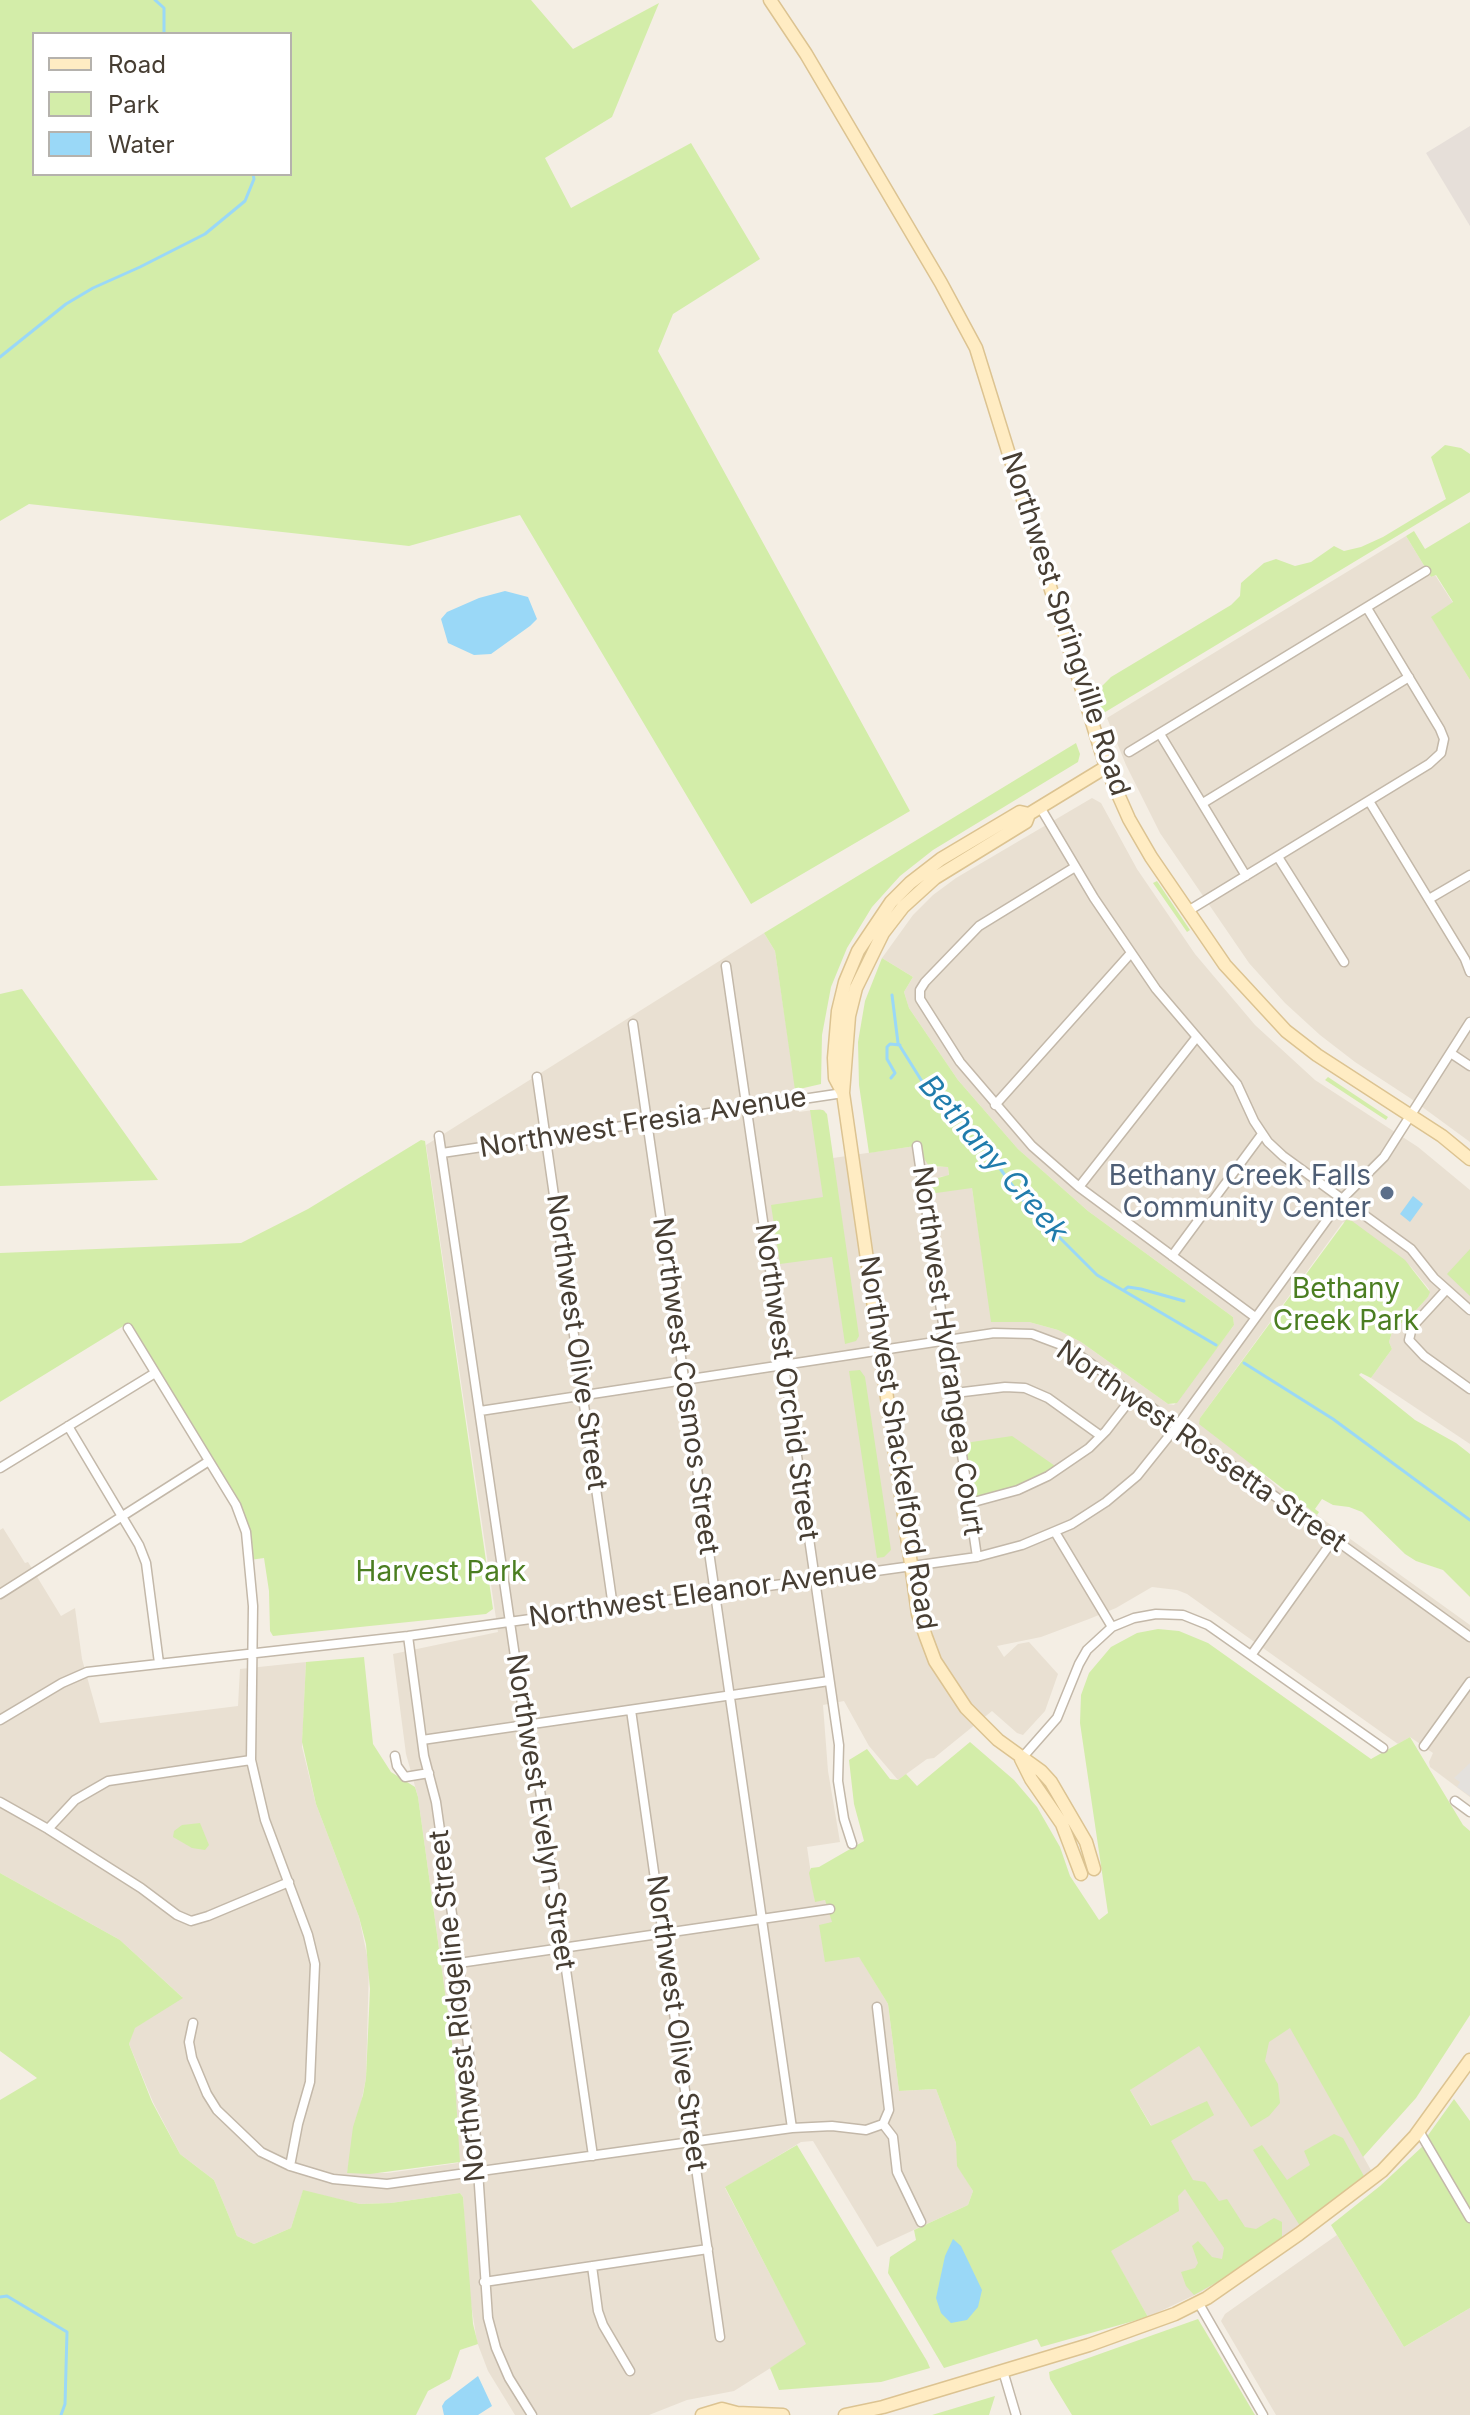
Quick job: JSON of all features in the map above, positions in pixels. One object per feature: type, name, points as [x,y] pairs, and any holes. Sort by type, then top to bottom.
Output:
[{"type":"street","name":"Northwest Springville Road","points":[[770,0],[806,54],[976,348],[1106,767],[1140,838],[1225,965],[1286,1031],[1470,1159]]},
{"type":"street","points":[[1129,752],[1426,571]]},
{"type":"street","points":[[1188,911],[1429,764],[1441,753],[1443,734],[1367,608]]},
{"type":"street","points":[[1203,803],[1409,677]]},
{"type":"street","points":[[1160,734],[1246,876]]},
{"type":"street","name":"Northwest Shackelford Road","points":[[1094,1869],[1086,1842],[1062,1799],[1041,1771],[998,1740],[966,1708],[935,1661],[918,1614],[882,1351],[843,1093],[835,1078],[834,1058],[838,1011],[845,982],[873,926],[901,892],[929,868],[1020,812],[1034,810],[1106,767]]},
{"type":"street","points":[[1369,801],[1470,972]]},
{"type":"street","points":[[1034,810],[1156,989],[1237,1084],[1262,1134],[1283,1156],[1411,1249],[1446,1290],[1470,1310]]},
{"type":"street","points":[[1278,857],[1344,962]]},
{"type":"street","points":[[1075,867],[979,926],[925,982],[920,990],[923,1005],[960,1062],[1032,1146],[1079,1187],[1255,1317]]},
{"type":"street","points":[[1429,899],[1470,875]]},
{"type":"street","points":[[995,1105],[1131,953]]},
{"type":"street","name":"Northwest Orchid Street","points":[[726,966],[840,1749],[838,1781],[852,1844]]},
{"type":"street","name":"Northwest Eleanor Avenue","points":[[0,1720],[62,1683],[87,1672],[408,1636],[977,1557],[1055,1532],[1090,1514],[1137,1476],[1177,1426],[1342,1199],[1384,1157],[1470,1022]]},
{"type":"street","name":"Northwest Cosmos Street","points":[[633,1024],[792,2128]]},
{"type":"street","points":[[1079,1187],[1196,1038]]},
{"type":"street","points":[[1452,1054],[1470,1066]]},
{"type":"street","name":"Northwest Olive Street","points":[[537,1077],[613,1607]]},
{"type":"street","name":"Northwest Fresia Avenue","points":[[442,1153],[843,1093]]},
{"type":"street","points":[[1172,1256],[1262,1134]]},
{"type":"street","name":"Northwest Evelyn Street","points":[[439,1136],[525,1725],[540,1790],[593,2156]]},
{"type":"street","name":"Northwest Hydrangea Court","points":[[917,1146],[977,1557]]},
{"type":"street","points":[[1446,1290],[1412,1327],[1409,1340],[1424,1356],[1470,1389]]},
{"type":"street","points":[[128,1328],[236,1505],[246,1532],[251,1559],[251,1760],[265,1820],[308,1935],[316,1979],[310,2082],[290,2166]]},
{"type":"street","name":"Northwest Rossetta Street","points":[[480,1411],[994,1333],[1032,1334],[1079,1355],[1470,1637]]},
{"type":"street","points":[[0,1468],[155,1373]]},
{"type":"street","points":[[955,1393],[1005,1387],[1025,1388],[1048,1398],[1101,1436]]},
{"type":"street","points":[[970,1503],[1018,1490],[1048,1476],[1101,1436],[1134,1395]]},
{"type":"street","points":[[68,1426],[146,1563],[159,1663]]},
{"type":"street","points":[[0,1594],[209,1461]]},
{"type":"street","points":[[1055,1532],[1112,1627]]},
{"type":"street","points":[[1252,1654],[1333,1540]]},
{"type":"street","points":[[1021,1759],[1057,1718],[1087,1650],[1112,1627],[1147,1615],[1183,1615],[1208,1625],[1383,1748]]},
{"type":"street","name":"Northwest Ridgeline Street","points":[[408,1636],[459,1963],[472,2082],[488,2318],[509,2378],[532,2415]]},
{"type":"street","points":[[422,1740],[829,1681]]},
{"type":"street","points":[[1424,1746],[1470,1682]]},
{"type":"street","name":"Northwest Olive Street","points":[[631,1710],[720,2337]]},
{"type":"street","points":[[395,1756],[397,1766],[405,1777],[429,1773]]},
{"type":"street","name":"Northwest Shackelford Road","points":[[1021,1759],[1062,1824],[1081,1874]]},
{"type":"street","points":[[48,1829],[75,1800],[108,1781],[251,1760]]},
{"type":"street","points":[[1455,1801],[1470,1812]]},
{"type":"street","points":[[0,1802],[48,1829],[141,1888],[177,1915],[191,1921],[289,1882]]},
{"type":"street","points":[[459,1963],[830,1909]]},
{"type":"street","points":[[193,2023],[189,2042],[192,2058],[217,2110],[261,2152],[290,2166],[333,2179],[387,2184],[792,2128],[832,2126],[866,2130],[883,2124],[889,2110],[877,2007]]},
{"type":"street","points":[[845,2415],[874,2410],[1140,2328],[1198,2302],[1239,2277],[1367,2184],[1419,2131],[1470,2060]]},
{"type":"street","points":[[883,2124],[893,2137],[897,2172],[921,2222]]},
{"type":"street","points":[[1419,2131],[1470,2218]]},
{"type":"street","points":[[484,2282],[708,2249]]},
{"type":"street","points":[[592,2266],[603,2325],[630,2371]]},
{"type":"street","points":[[1198,2302],[1263,2415]]},
{"type":"street","points":[[1003,2371],[1016,2415]]},
{"type":"street","points":[[702,2415],[722,2409],[736,2414],[783,2415]]},
{"type":"shaded area","points":[[1470,126],[1470,226],[1426,153]]},
{"type":"shaded area","points":[[1406,536],[1431,577],[1435,575],[1453,603],[1432,617],[1470,680],[1470,1142],[1320,1035],[1285,1003],[1249,963],[1160,833],[1126,765],[1107,718]]},
{"type":"shaded area","points":[[1092,798],[1101,803],[1137,869],[1195,954],[1255,1025],[1315,1080],[1418,1147],[1470,1190],[1470,1444],[1371,1378],[1392,1349],[1389,1342],[1393,1329],[1409,1318],[1428,1297],[1429,1289],[1411,1267],[1343,1222],[1200,1418],[1278,1487],[1470,1625],[1470,1797],[1430,1767],[1433,1753],[1410,1737],[1398,1744],[1187,1594],[1177,1590],[1152,1587],[1116,1608],[1089,1619],[1041,1637],[997,1646],[1004,1657],[1018,1644],[1029,1642],[1058,1674],[1045,1711],[1023,1735],[992,1711],[934,1758],[927,1759],[898,1780],[869,1746],[844,1701],[823,1705],[828,1771],[840,1842],[807,1847],[815,1901],[825,1900],[888,2004],[899,2091],[936,2089],[956,2143],[958,2166],[973,2191],[968,2205],[877,2247],[813,2141],[801,2142],[725,2188],[807,2345],[734,2391],[687,2400],[649,2415],[515,2415],[488,2371],[477,2342],[469,2291],[463,2197],[460,2193],[360,2204],[303,2191],[291,2228],[254,2244],[237,2236],[214,2180],[180,2154],[153,2102],[129,2044],[134,2028],[182,1997],[120,1940],[0,1873],[0,1530],[3,1528],[25,1563],[28,1562],[61,1616],[75,1608],[82,1659],[100,1723],[238,1706],[240,1669],[306,1662],[302,1747],[316,1804],[359,1917],[369,1965],[366,2078],[347,2173],[388,2173],[458,2163],[453,2050],[418,1797],[406,1754],[393,1654],[498,1632],[426,1145],[764,933],[775,951],[799,1112],[825,1111],[833,1158],[922,1145],[933,1168],[948,1166],[949,1176],[938,1177],[972,1188],[992,1321],[1029,1322],[1058,1330],[1081,1342],[1168,1404],[1174,1405],[1234,1325],[1233,1317],[1088,1211],[1018,1149],[958,1080],[909,1008],[904,992],[913,977],[882,958],[913,915],[933,895],[956,878]]},
{"type":"shaded area","points":[[1470,1763],[1470,1796],[1457,1787],[1460,1782],[1454,1778]]},
{"type":"shaded area","points":[[1258,1969],[1372,2172],[1242,2268],[1148,2317],[1068,2177],[1151,2125],[1130,2090]]},
{"type":"shaded area","points":[[1337,2235],[1404,2347],[1470,2308],[1470,2415],[1276,2415],[1221,2321],[1225,2314]]},
{"type":"green space","points":[[0,0],[531,0],[573,49],[659,3],[612,117],[545,158],[571,208],[691,143],[760,259],[673,314],[658,351],[910,811],[751,904],[520,515],[409,546],[29,504],[0,521]]},
{"type":"green space","points":[[1445,445],[1461,448],[1470,454],[1470,492],[1097,717],[1093,701],[1097,691],[1111,677],[1231,605],[1240,596],[1241,583],[1264,563],[1276,559],[1295,566],[1311,562],[1334,546],[1344,551],[1361,547],[1446,499],[1431,457]]},
{"type":"green space","points":[[1470,522],[1470,680],[1431,617],[1453,602],[1436,575],[1431,577],[1406,536],[1414,531],[1425,549]]},
{"type":"green space","points":[[1076,743],[1080,754],[1078,762],[933,850],[900,876],[872,907],[847,948],[831,987],[822,1035],[821,1084],[795,1090],[775,951],[764,933]]},
{"type":"green space","points":[[1157,881],[1190,930],[1187,932],[1153,883]]},
{"type":"green space","points":[[882,958],[913,977],[904,992],[909,1008],[958,1080],[1018,1149],[1088,1211],[1233,1317],[1234,1325],[1177,1403],[1168,1404],[1081,1342],[1058,1330],[1029,1322],[991,1322],[972,1188],[929,1194],[929,1186],[934,1179],[949,1175],[948,1167],[929,1166],[923,1157],[922,1145],[869,1153],[859,1085],[858,1042],[865,1001]]},
{"type":"green space","points":[[22,989],[158,1180],[0,1186],[0,994]]},
{"type":"green space","points":[[1328,1077],[1388,1117],[1386,1120],[1325,1080]]},
{"type":"green space","points":[[810,1110],[823,1110],[827,1114],[859,1336],[856,1341],[845,1344],[832,1257],[780,1264],[771,1205],[823,1197]]},
{"type":"green space","name":"Harvest Park","points":[[421,1140],[425,1141],[493,1609],[486,1614],[273,1636],[270,1631],[264,1558],[250,1560],[235,1506],[125,1325],[0,1402],[0,1253],[241,1243],[308,1209]]},
{"type":"green space","name":"Bethany Creek Park","points":[[1346,1220],[1352,1221],[1405,1260],[1430,1292],[1409,1318],[1393,1329],[1389,1342],[1392,1349],[1371,1378],[1361,1373],[1359,1375],[1415,1420],[1470,1454],[1470,1597],[1443,1570],[1405,1554],[1362,1512],[1322,1499],[1315,1509],[1319,1512],[1317,1515],[1199,1424],[1200,1418]]},
{"type":"green space","points":[[1470,1249],[1470,1296],[1447,1274]]},
{"type":"green space","points":[[860,1370],[865,1377],[891,1550],[884,1557],[877,1558],[849,1371]]},
{"type":"green space","points":[[1012,1436],[1058,1468],[1024,1485],[978,1498],[972,1491],[965,1443]]},
{"type":"green space","points":[[1158,1629],[1179,1631],[1208,1643],[1371,1759],[1410,1737],[1463,1825],[1470,1831],[1470,2015],[1416,2098],[1363,2157],[1290,2028],[1269,2042],[1265,2061],[1278,2084],[1280,2103],[1269,2116],[1251,2127],[1199,2046],[1130,2090],[1151,2126],[1207,2101],[1214,2115],[1171,2141],[1193,2180],[1205,2182],[1219,2201],[1227,2199],[1245,2227],[1256,2229],[1274,2218],[1282,2222],[1282,2239],[1242,2268],[1194,2295],[1186,2286],[1181,2272],[1195,2268],[1198,2263],[1192,2246],[1198,2241],[1212,2257],[1222,2259],[1224,2248],[1185,2189],[1178,2196],[1179,2211],[1111,2251],[1148,2317],[1041,2347],[1037,2339],[944,2368],[888,2273],[890,2257],[916,2240],[914,2230],[968,2205],[973,2191],[957,2166],[956,2143],[936,2089],[899,2091],[888,2004],[859,1957],[825,1962],[819,1925],[832,1922],[825,1900],[815,1902],[809,1873],[811,1868],[819,1867],[864,1841],[854,1804],[849,1760],[867,1749],[890,1779],[898,1780],[906,1774],[917,1786],[970,1742],[1014,1780],[1037,1807],[1060,1847],[1070,1876],[1099,1920],[1108,1913],[1080,1723],[1081,1695],[1089,1673],[1111,1647],[1137,1633]]},
{"type":"green space","points":[[364,1657],[373,1744],[391,1772],[415,1787],[418,1797],[453,2050],[460,2162],[370,2174],[347,2173],[353,2127],[366,2078],[370,1989],[366,1944],[359,1917],[316,1804],[302,1742],[306,1662]]},
{"type":"green space","points":[[200,1823],[209,1845],[205,1850],[192,1848],[173,1837],[174,1831],[182,1825]]},
{"type":"green space","points":[[0,1873],[120,1940],[183,1998],[135,2028],[129,2044],[152,2102],[180,2154],[214,2180],[237,2236],[254,2244],[291,2228],[303,2190],[360,2204],[460,2193],[463,2197],[473,2324],[478,2344],[460,2350],[450,2379],[428,2391],[416,2415],[0,2415],[0,2100],[37,2078],[0,2051]]},
{"type":"green space","points":[[1454,2099],[1470,2121],[1470,2213],[1426,2138]]},
{"type":"green space","points":[[1334,2134],[1343,2138],[1365,2178],[1300,2226],[1253,2150],[1262,2145],[1287,2180],[1310,2165],[1304,2151]]},
{"type":"green space","points":[[797,2145],[930,2368],[881,2382],[779,2390],[770,2368],[806,2344],[725,2187]]},
{"type":"green space","points":[[1423,2146],[1470,2224],[1470,2308],[1404,2347],[1331,2225]]},
{"type":"green space","points":[[1198,2319],[1255,2415],[1072,2415],[1050,2379],[1049,2372]]},
{"type":"green space","points":[[995,2396],[989,2415],[932,2415]]},
{"type":"water","points":[[505,591],[528,597],[537,619],[530,626],[491,654],[474,655],[448,643],[441,619],[447,612]]},
{"type":"water","points":[[1413,1196],[1423,1204],[1410,1222],[1400,1214]]},
{"type":"water","points":[[953,2239],[961,2246],[982,2290],[978,2307],[967,2320],[951,2323],[941,2313],[936,2298],[945,2256]]},
{"type":"water","points":[[478,2376],[492,2406],[478,2415],[444,2415],[442,2406],[445,2401]]},
{"type":"waterway","points":[[155,0],[164,8],[164,32]]},
{"type":"waterway","points":[[0,357],[66,304],[205,234],[245,201],[253,176]]},
{"type":"waterway","name":"Bethany Creek","points":[[892,995],[898,1043],[928,1091],[965,1120],[1025,1203],[1097,1275],[1216,1345]]},
{"type":"waterway","points":[[891,1078],[895,1073],[887,1059],[887,1047],[890,1044],[900,1045]]},
{"type":"waterway","points":[[1124,1290],[1128,1287],[1141,1289],[1184,1301]]},
{"type":"waterway","name":"Bethany Creek","points":[[1244,1363],[1333,1419],[1470,1520]]},
{"type":"waterway","points":[[0,2297],[7,2296],[67,2332],[65,2404],[61,2415]]},
{"type":"place","name":"Bethany Creek Falls Community Center","points":[[1387,1193]]}]
